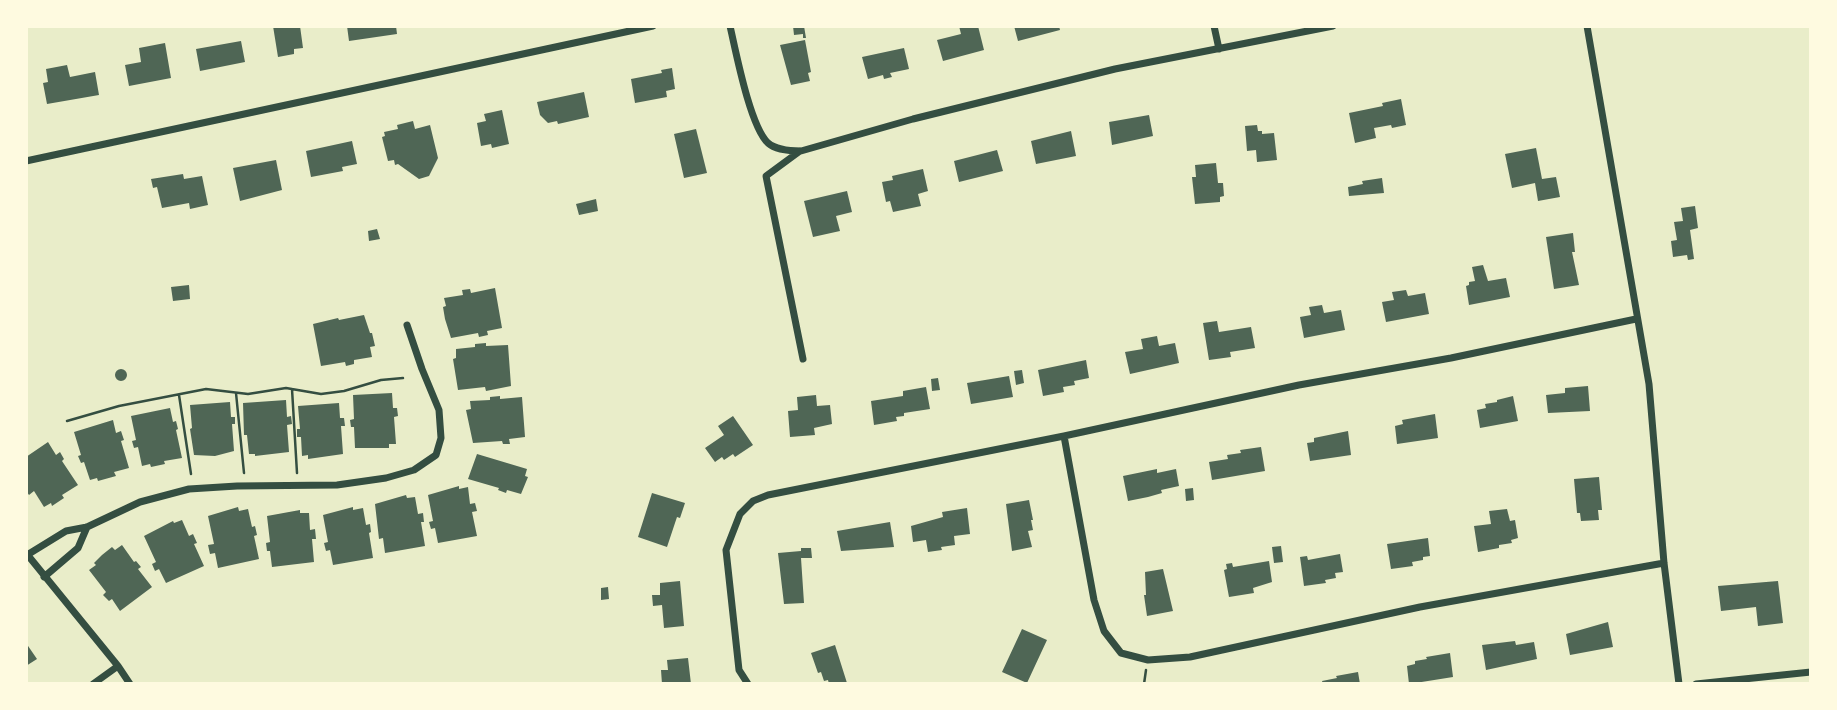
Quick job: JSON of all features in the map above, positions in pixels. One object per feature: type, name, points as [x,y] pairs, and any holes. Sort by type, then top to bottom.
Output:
[{"type":"street","points":[[26,161],[653,26]]},
{"type":"street","points":[[730,26],[751,111],[761,131],[769,143],[788,150],[801,151],[1115,69],[1333,26]]},
{"type":"street","points":[[1214,26],[1219,48]]},
{"type":"street","points":[[1587,26],[1649,384],[1664,563],[1679,684]]},
{"type":"street","points":[[801,151],[766,176],[803,359]]},
{"type":"street","points":[[748,684],[739,670],[726,550],[740,514],[753,501],[768,495],[1065,436],[1286,388],[1451,358],[1636,319]]},
{"type":"street","points":[[130,684],[27,554],[65,531],[87,527],[140,502],[189,489],[337,485],[386,478],[414,470],[436,455],[441,438],[439,410],[407,325]]},
{"type":"street","points":[[1065,436],[1094,600],[1104,631],[1121,653],[1148,660],[1190,657],[1420,607],[1664,563]]},
{"type":"street","points":[[44,577],[78,548],[87,527]]},
{"type":"street","points":[[93,684],[118,666]]},
{"type":"street","points":[[1696,684],[1811,671]]},
{"type":"path","points":[[67,421],[119,406],[206,389],[258,393],[292,389],[321,394],[344,391],[381,380],[403,378]]},
{"type":"path","points":[[292,389],[297,475]]},
{"type":"path","points":[[236,393],[244,474]]},
{"type":"path","points":[[179,395],[191,474]]},
{"type":"building","points":[[273,26],[300,26],[303,48],[294,49],[294,54],[278,57]]},
{"type":"building","points":[[347,26],[396,26],[397,34],[349,41]]},
{"type":"building","points":[[793,26],[804,26],[806,38],[803,38],[803,34],[794,35]]},
{"type":"building","points":[[959,26],[978,26],[984,50],[943,61],[937,40],[961,34]]},
{"type":"building","points":[[1014,26],[1059,26],[1060,30],[1018,41]]},
{"type":"building","points":[[805,40],[810,81],[791,85],[780,45]]},
{"type":"building","points":[[241,41],[245,62],[200,71],[196,49]]},
{"type":"building","points":[[165,43],[171,78],[129,86],[125,65],[141,62],[139,48]]},
{"type":"building","points":[[904,48],[909,69],[890,73],[892,77],[884,79],[883,75],[868,79],[862,57]]},
{"type":"building","points":[[67,65],[70,77],[95,72],[99,95],[47,104],[43,83],[48,82],[46,69]]},
{"type":"building","points":[[672,68],[675,89],[666,91],[667,97],[635,103],[631,79],[662,73],[661,70]]},
{"type":"building","points":[[584,92],[589,117],[558,124],[557,121],[548,123],[540,115],[537,102]]},
{"type":"building","points":[[1401,99],[1406,125],[1374,128],[1376,138],[1355,143],[1349,113]]},
{"type":"building","points":[[502,110],[509,144],[492,148],[491,144],[481,146],[477,123],[486,121],[484,114]]},
{"type":"building","points":[[1149,115],[1153,136],[1112,145],[1109,122]]},
{"type":"building","points":[[413,121],[415,129],[430,125],[438,158],[429,176],[419,179],[398,164],[395,165],[394,160],[388,161],[382,137],[385,136],[384,132],[398,129],[397,125]]},
{"type":"building","points":[[1257,125],[1262,134],[1274,133],[1277,160],[1257,162],[1256,150],[1247,151],[1245,126]]},
{"type":"building","points":[[696,129],[707,173],[684,178],[674,134]]},
{"type":"building","points":[[1071,131],[1076,156],[1036,164],[1031,141]]},
{"type":"building","points":[[352,141],[357,164],[342,167],[343,171],[311,177],[306,151]]},
{"type":"building","points":[[1536,148],[1542,179],[1556,177],[1560,197],[1538,201],[1535,183],[1512,188],[1505,154]]},
{"type":"building","points":[[997,150],[1003,171],[959,182],[954,161]]},
{"type":"building","points":[[276,160],[282,190],[240,201],[233,168]]},
{"type":"building","points":[[1216,163],[1218,183],[1223,183],[1224,196],[1220,197],[1220,202],[1195,204],[1192,177],[1196,177],[1195,165]]},
{"type":"building","points":[[923,169],[928,191],[918,194],[921,206],[893,212],[890,201],[886,202],[882,182],[893,180],[892,176]]},
{"type":"building","points":[[183,174],[184,179],[202,176],[208,205],[190,209],[189,203],[162,208],[157,187],[153,188],[151,179]]},
{"type":"building","points":[[1382,178],[1384,193],[1349,196],[1348,187],[1363,184],[1362,181]]},
{"type":"building","points":[[847,191],[852,212],[836,216],[840,231],[813,237],[804,201]]},
{"type":"building","points":[[596,199],[598,211],[579,215],[576,204]]},
{"type":"building","points":[[1695,206],[1698,228],[1690,230],[1694,259],[1688,260],[1687,255],[1673,257],[1671,241],[1677,240],[1674,222],[1683,221],[1681,208]]},
{"type":"building","points":[[377,229],[380,239],[369,241],[368,231]]},
{"type":"building","points":[[1573,233],[1575,252],[1572,252],[1579,285],[1554,289],[1546,237]]},
{"type":"building","points":[[1483,265],[1488,281],[1506,278],[1510,297],[1469,305],[1466,286],[1475,281],[1472,267]]},
{"type":"building","points":[[189,285],[190,299],[173,301],[171,287]]},
{"type":"building","points":[[495,288],[502,328],[487,331],[488,335],[479,337],[478,333],[451,338],[445,319],[444,298],[463,295],[462,290],[470,289],[471,293]]},
{"type":"building","points":[[1406,290],[1408,296],[1425,293],[1429,314],[1386,322],[1382,302],[1394,300],[1392,292]]},
{"type":"building","points":[[1322,305],[1324,313],[1341,310],[1345,330],[1304,338],[1300,317],[1311,315],[1309,307]]},
{"type":"building","points":[[364,315],[375,346],[370,347],[372,357],[354,360],[354,364],[346,366],[345,362],[321,366],[313,324]]},
{"type":"building","points":[[1217,321],[1219,332],[1251,327],[1255,348],[1230,352],[1231,357],[1209,360],[1203,323]]},
{"type":"building","points":[[1157,336],[1159,346],[1175,343],[1179,363],[1130,374],[1125,352],[1143,349],[1141,339]]},
{"type":"building","points":[[486,343],[486,346],[508,345],[511,386],[486,391],[485,387],[458,390],[453,359],[456,358],[456,349]]},
{"type":"building","points":[[1086,360],[1089,378],[1063,387],[1064,392],[1043,396],[1038,370]]},
{"type":"building","points":[[121,369],[127,375],[121,381],[115,375]]},
{"type":"building","points":[[1022,370],[1024,383],[1016,385],[1014,371]]},
{"type":"building","points":[[1009,376],[1013,397],[971,404],[967,383]]},
{"type":"building","points":[[938,378],[940,390],[932,391],[931,379]]},
{"type":"building","points":[[1588,386],[1590,411],[1548,413],[1546,395],[1565,393],[1565,388]]},
{"type":"building","points":[[926,387],[930,409],[904,413],[904,416],[896,417],[897,421],[874,425],[871,401],[903,396],[903,391]]},
{"type":"building","points":[[392,393],[393,408],[397,408],[398,416],[394,417],[396,444],[389,444],[389,448],[355,448],[354,427],[351,427],[350,420],[354,419],[353,395]]},
{"type":"building","points":[[816,395],[817,406],[830,405],[832,424],[814,428],[815,435],[790,437],[788,411],[798,410],[797,397]]},
{"type":"building","points":[[500,396],[500,399],[522,397],[525,437],[509,439],[510,444],[503,444],[502,441],[473,443],[466,410],[471,409],[470,401],[490,400],[490,397]]},
{"type":"building","points":[[1513,396],[1518,421],[1480,428],[1477,410],[1486,408],[1485,404]]},
{"type":"building","points":[[286,400],[287,417],[291,416],[292,424],[287,425],[289,452],[255,456],[249,454],[247,435],[244,435],[243,403]]},
{"type":"building","points":[[230,402],[231,417],[235,417],[235,424],[232,424],[234,451],[215,456],[194,455],[190,405]]},
{"type":"building","points":[[339,403],[340,418],[344,418],[345,426],[341,426],[343,454],[308,459],[308,455],[302,456],[301,437],[297,437],[297,429],[300,429],[298,406]]},
{"type":"building","points":[[170,408],[173,422],[176,421],[178,429],[176,430],[182,458],[164,461],[165,464],[151,467],[150,464],[142,466],[138,447],[134,448],[132,441],[136,440],[131,416]]},
{"type":"building","points":[[1435,414],[1438,438],[1397,444],[1395,426],[1403,424],[1402,420]]},
{"type":"building","points":[[733,416],[753,445],[735,457],[733,454],[715,462],[705,448],[724,435],[718,426]]},
{"type":"building","points":[[113,420],[116,433],[121,431],[124,440],[121,441],[129,468],[114,472],[116,476],[98,481],[97,478],[90,480],[84,462],[81,463],[78,456],[81,455],[74,432]]},
{"type":"building","points":[[1348,431],[1351,455],[1310,461],[1307,443],[1314,442],[1314,438]]},
{"type":"building","points":[[48,442],[56,455],[60,452],[64,459],[62,461],[78,485],[62,495],[64,498],[52,506],[51,503],[44,507],[34,491],[29,495],[26,491],[26,457]]},
{"type":"building","points":[[1261,447],[1265,471],[1212,480],[1209,462],[1228,459],[1227,455],[1241,453],[1240,450]]},
{"type":"building","points":[[477,454],[527,469],[525,476],[528,477],[521,494],[507,490],[506,493],[498,490],[499,488],[468,479]]},
{"type":"building","points":[[1157,469],[1157,473],[1176,469],[1179,486],[1128,501],[1123,476]]},
{"type":"building","points":[[1599,477],[1602,510],[1598,510],[1599,520],[1581,521],[1580,513],[1577,513],[1574,479]]},
{"type":"building","points":[[459,486],[459,489],[468,487],[470,504],[475,503],[477,511],[472,512],[477,536],[438,543],[435,528],[431,529],[429,522],[433,521],[428,495]]},
{"type":"building","points":[[1193,488],[1194,500],[1186,501],[1185,489]]},
{"type":"building","points":[[652,493],[685,503],[680,518],[677,517],[667,547],[638,537]]},
{"type":"building","points":[[406,495],[407,498],[415,497],[418,514],[423,513],[424,522],[421,522],[425,546],[385,553],[383,538],[379,539],[375,504]]},
{"type":"building","points":[[1029,500],[1033,530],[1028,531],[1032,547],[1012,551],[1006,504]]},
{"type":"building","points":[[238,507],[239,511],[248,509],[252,527],[255,526],[257,535],[254,536],[259,559],[218,568],[215,553],[210,554],[208,545],[214,544],[208,516]]},
{"type":"building","points":[[353,507],[353,510],[363,508],[366,525],[370,524],[373,558],[333,565],[330,550],[326,551],[324,543],[328,542],[323,515]]},
{"type":"building","points":[[967,508],[970,534],[954,536],[955,545],[928,552],[926,540],[913,542],[911,526],[943,517],[942,512]]},
{"type":"building","points":[[1507,509],[1510,521],[1515,520],[1518,538],[1511,540],[1512,543],[1499,545],[1499,548],[1478,552],[1474,526],[1491,524],[1489,511]]},
{"type":"building","points":[[300,510],[300,513],[309,513],[310,530],[315,529],[316,539],[312,539],[314,562],[272,567],[266,543],[270,542],[267,516]]},
{"type":"building","points":[[182,520],[189,536],[193,534],[197,543],[194,544],[204,566],[166,583],[159,569],[155,571],[152,564],[156,562],[144,536],[173,521]]},
{"type":"building","points":[[890,522],[894,547],[841,551],[837,531]]},
{"type":"building","points":[[1428,538],[1430,556],[1412,562],[1413,566],[1391,569],[1387,544]]},
{"type":"building","points":[[122,545],[141,567],[138,569],[152,587],[120,611],[112,599],[109,601],[103,595],[106,592],[89,570],[112,547],[115,550]]},
{"type":"building","points":[[1281,546],[1283,562],[1274,563],[1272,547]]},
{"type":"building","points":[[801,548],[811,548],[812,558],[801,558],[804,603],[784,604],[778,553],[801,551]]},
{"type":"building","points":[[1340,554],[1343,572],[1335,573],[1336,578],[1325,580],[1326,583],[1304,586],[1300,557],[1307,556],[1308,560]]},
{"type":"building","points":[[1269,561],[1272,582],[1253,588],[1254,593],[1229,597],[1224,570],[1227,569],[1226,564],[1232,563],[1233,567]]},
{"type":"building","points":[[1163,569],[1173,611],[1147,616],[1145,572]]},
{"type":"building","points":[[680,581],[684,626],[664,628],[662,605],[653,606],[652,595],[660,595],[660,583]]},
{"type":"building","points":[[1778,581],[1783,623],[1758,626],[1756,607],[1721,611],[1718,586]]},
{"type":"building","points":[[608,587],[609,599],[601,600],[601,588]]},
{"type":"building","points":[[1608,622],[1613,647],[1570,655],[1566,634]]},
{"type":"building","points":[[1022,629],[1047,640],[1027,683],[1002,672]]},
{"type":"building","points":[[1515,641],[1516,645],[1534,642],[1537,659],[1486,670],[1482,645]]},
{"type":"building","points":[[26,643],[37,659],[26,666]]},
{"type":"building","points":[[835,645],[847,683],[844,684],[829,684],[828,680],[824,681],[811,653]]},
{"type":"building","points":[[1450,653],[1453,677],[1409,684],[1407,666],[1427,659],[1426,657]]},
{"type":"building","points":[[688,658],[691,684],[662,684],[661,670],[668,670],[667,660]]},
{"type":"building","points":[[1358,672],[1360,684],[1323,684],[1322,681],[1337,678],[1336,676]]}]
